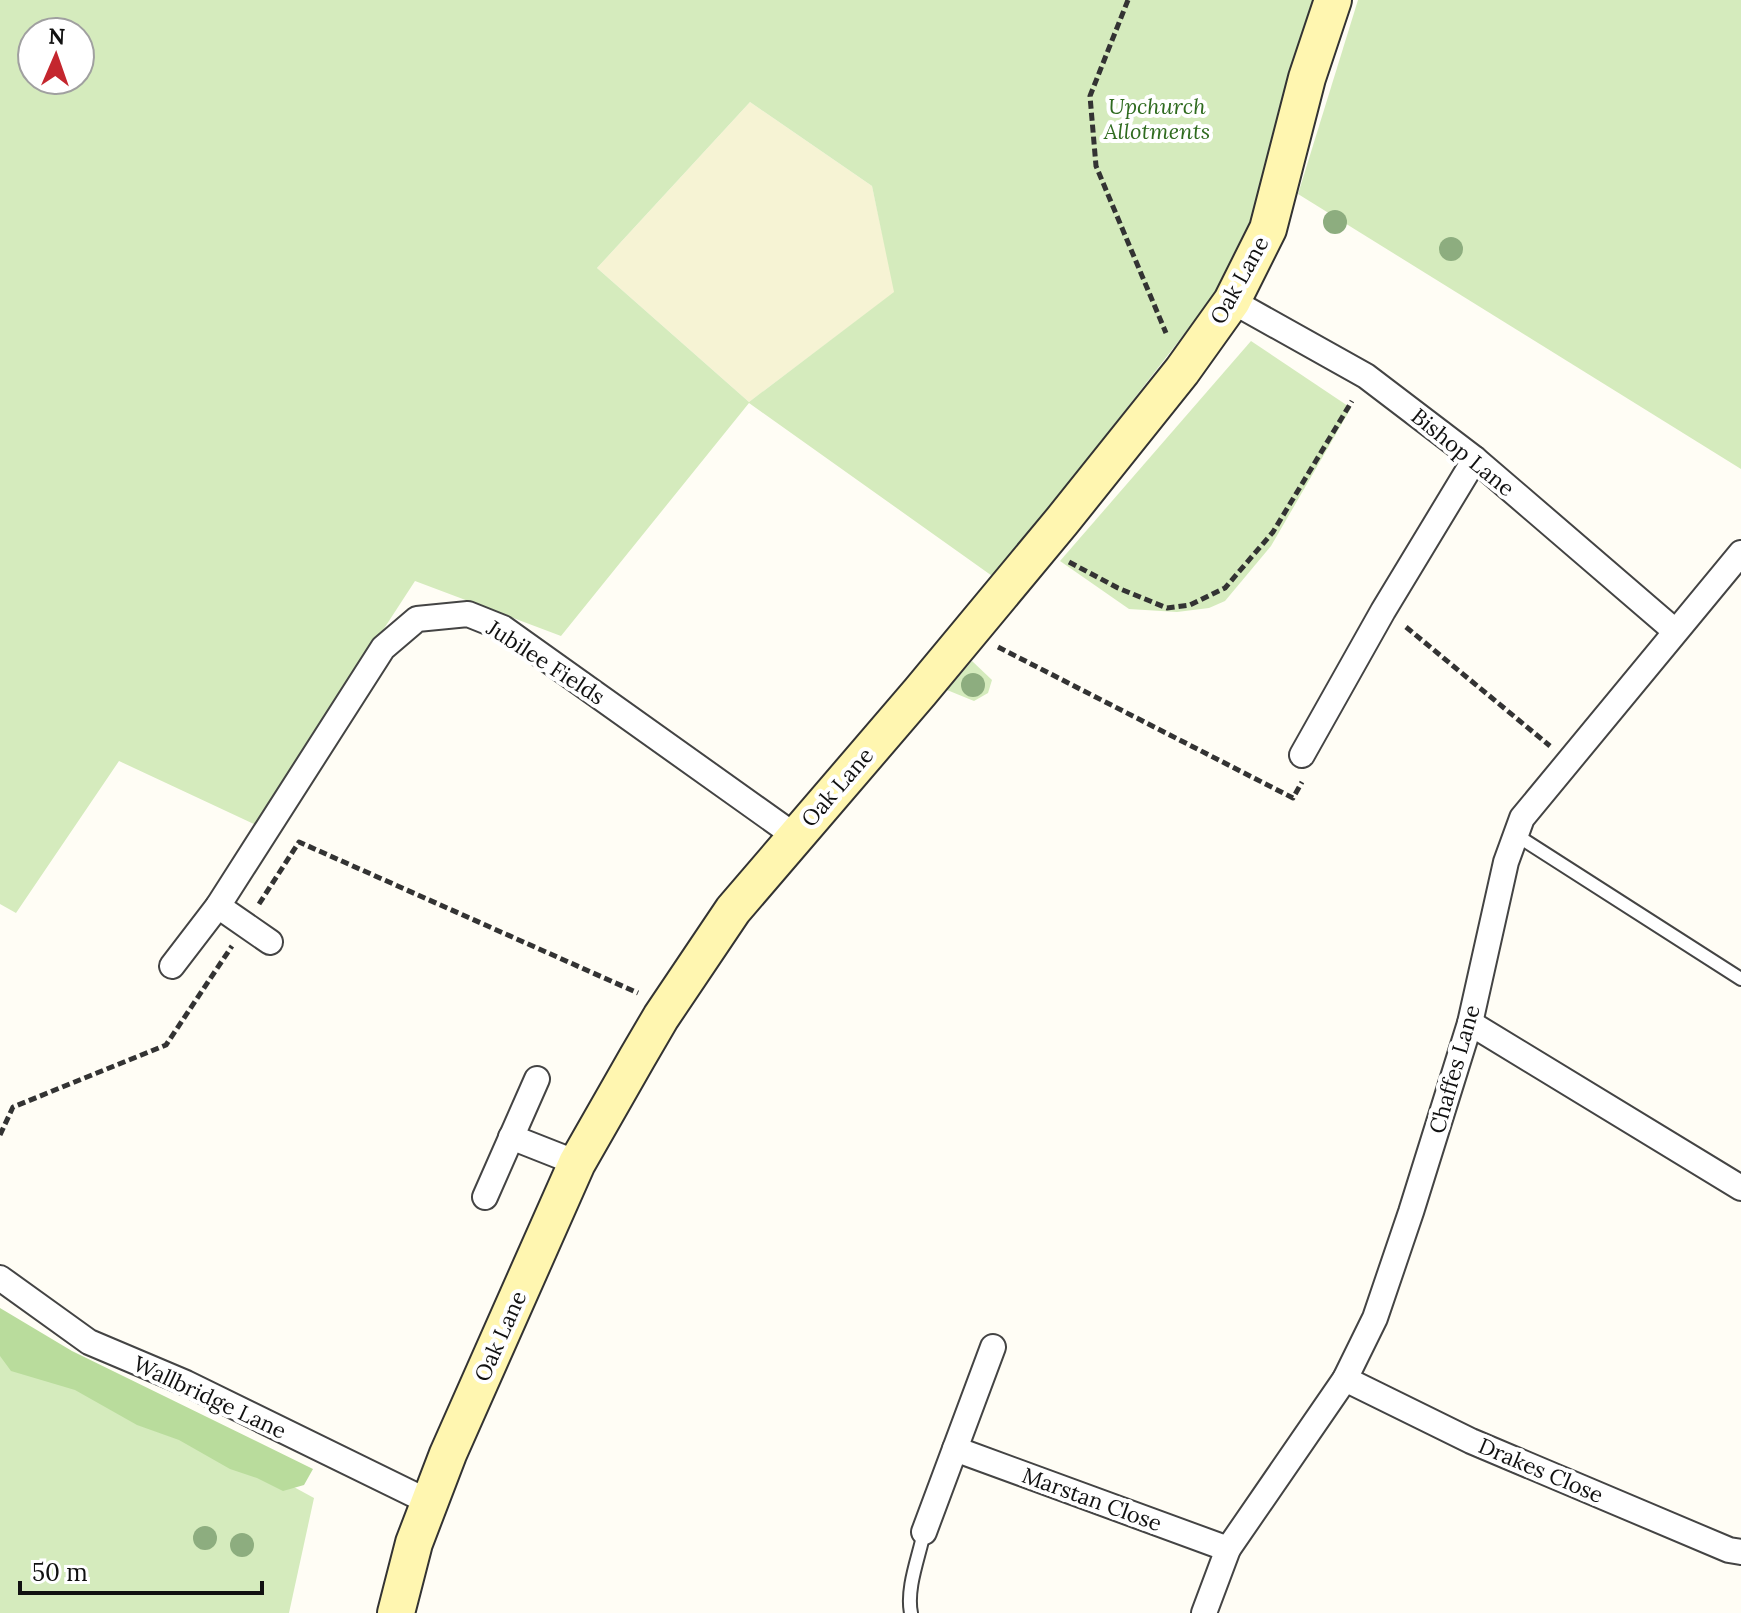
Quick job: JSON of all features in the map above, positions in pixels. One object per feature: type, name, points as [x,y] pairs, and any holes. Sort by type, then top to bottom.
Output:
[{"type":"street","name":"Oak Lane","points":[[396,1613],[408,1563],[448,1454],[577,1163],[668,1007],[733,910],[1040,547],[1182,371],[1232,301],[1268,229],[1307,78],[1333,0]]},
{"type":"street","name":"Bishop Lane","points":[[1232,301],[1366,376],[1475,459],[1675,631]]},
{"type":"street","points":[[1302,755],[1383,611],[1475,459]]},
{"type":"street","name":"Chaffes Lane","points":[[1204,1613],[1228,1549],[1345,1379],[1375,1318],[1470,1023],[1506,862],[1522,818],[1741,553]]},
{"type":"street","name":"Jubilee Fields","points":[[172,966],[218,906],[383,648],[417,619],[468,614],[503,628],[795,836]]},
{"type":"street","points":[[218,906],[270,942]]},
{"type":"street","points":[[1470,1023],[1741,1188]]},
{"type":"street","points":[[485,1197],[537,1079]]},
{"type":"street","points":[[511,1137],[577,1163]]},
{"type":"street","name":"Wallbridge Lane","points":[[0,1278],[89,1342],[186,1383],[429,1502]]},
{"type":"street","points":[[924,1532],[993,1347]]},
{"type":"street","name":"Drakes Close","points":[[1345,1379],[1471,1441],[1729,1550],[1741,1552]]},
{"type":"street","name":"Marstan Close","points":[[955,1449],[1228,1549]]},
{"type":"lane","points":[[1516,835],[1741,979]]},
{"type":"lane","points":[[911,1613],[909,1605],[924,1532]]},
{"type":"path","points":[[1128,0],[1090,96],[1096,166],[1182,371]]},
{"type":"path","points":[[1040,547],[1118,588],[1167,608],[1190,605],[1225,588],[1273,532],[1366,376]]},
{"type":"path","points":[[1383,611],[1569,761]]},
{"type":"path","points":[[969,632],[1293,798],[1313,762],[1302,755]]},
{"type":"path","points":[[0,1135],[13,1107],[166,1045],[299,842],[668,1007]]},
{"type":"shaded area","points":[[750,102],[872,186],[895,292],[749,402],[597,268]]},
{"type":"green space","name":"Upchurch Allotments","points":[[0,0],[1321,0],[1247,241],[1223,284],[995,578],[749,403],[561,636],[415,581],[256,825],[119,761],[16,913],[0,904]],"holes":[[[750,102],[872,186],[894,292],[749,402],[597,268]]]},
{"type":"green space","points":[[1358,0],[1741,0],[1741,469],[1298,194]]},
{"type":"green space","points":[[1251,341],[1351,408],[1271,546],[1225,601],[1209,608],[1177,612],[1129,609],[1060,561]]},
{"type":"green space","points":[[972,661],[992,680],[988,693],[974,701],[947,690]]},
{"type":"green space","points":[[0,1308],[72,1351],[313,1469],[304,1485],[283,1491],[230,1469],[179,1440],[137,1425],[75,1390],[11,1371],[0,1356]]},
{"type":"green space","points":[[0,1326],[314,1498],[289,1613],[0,1613]]}]
